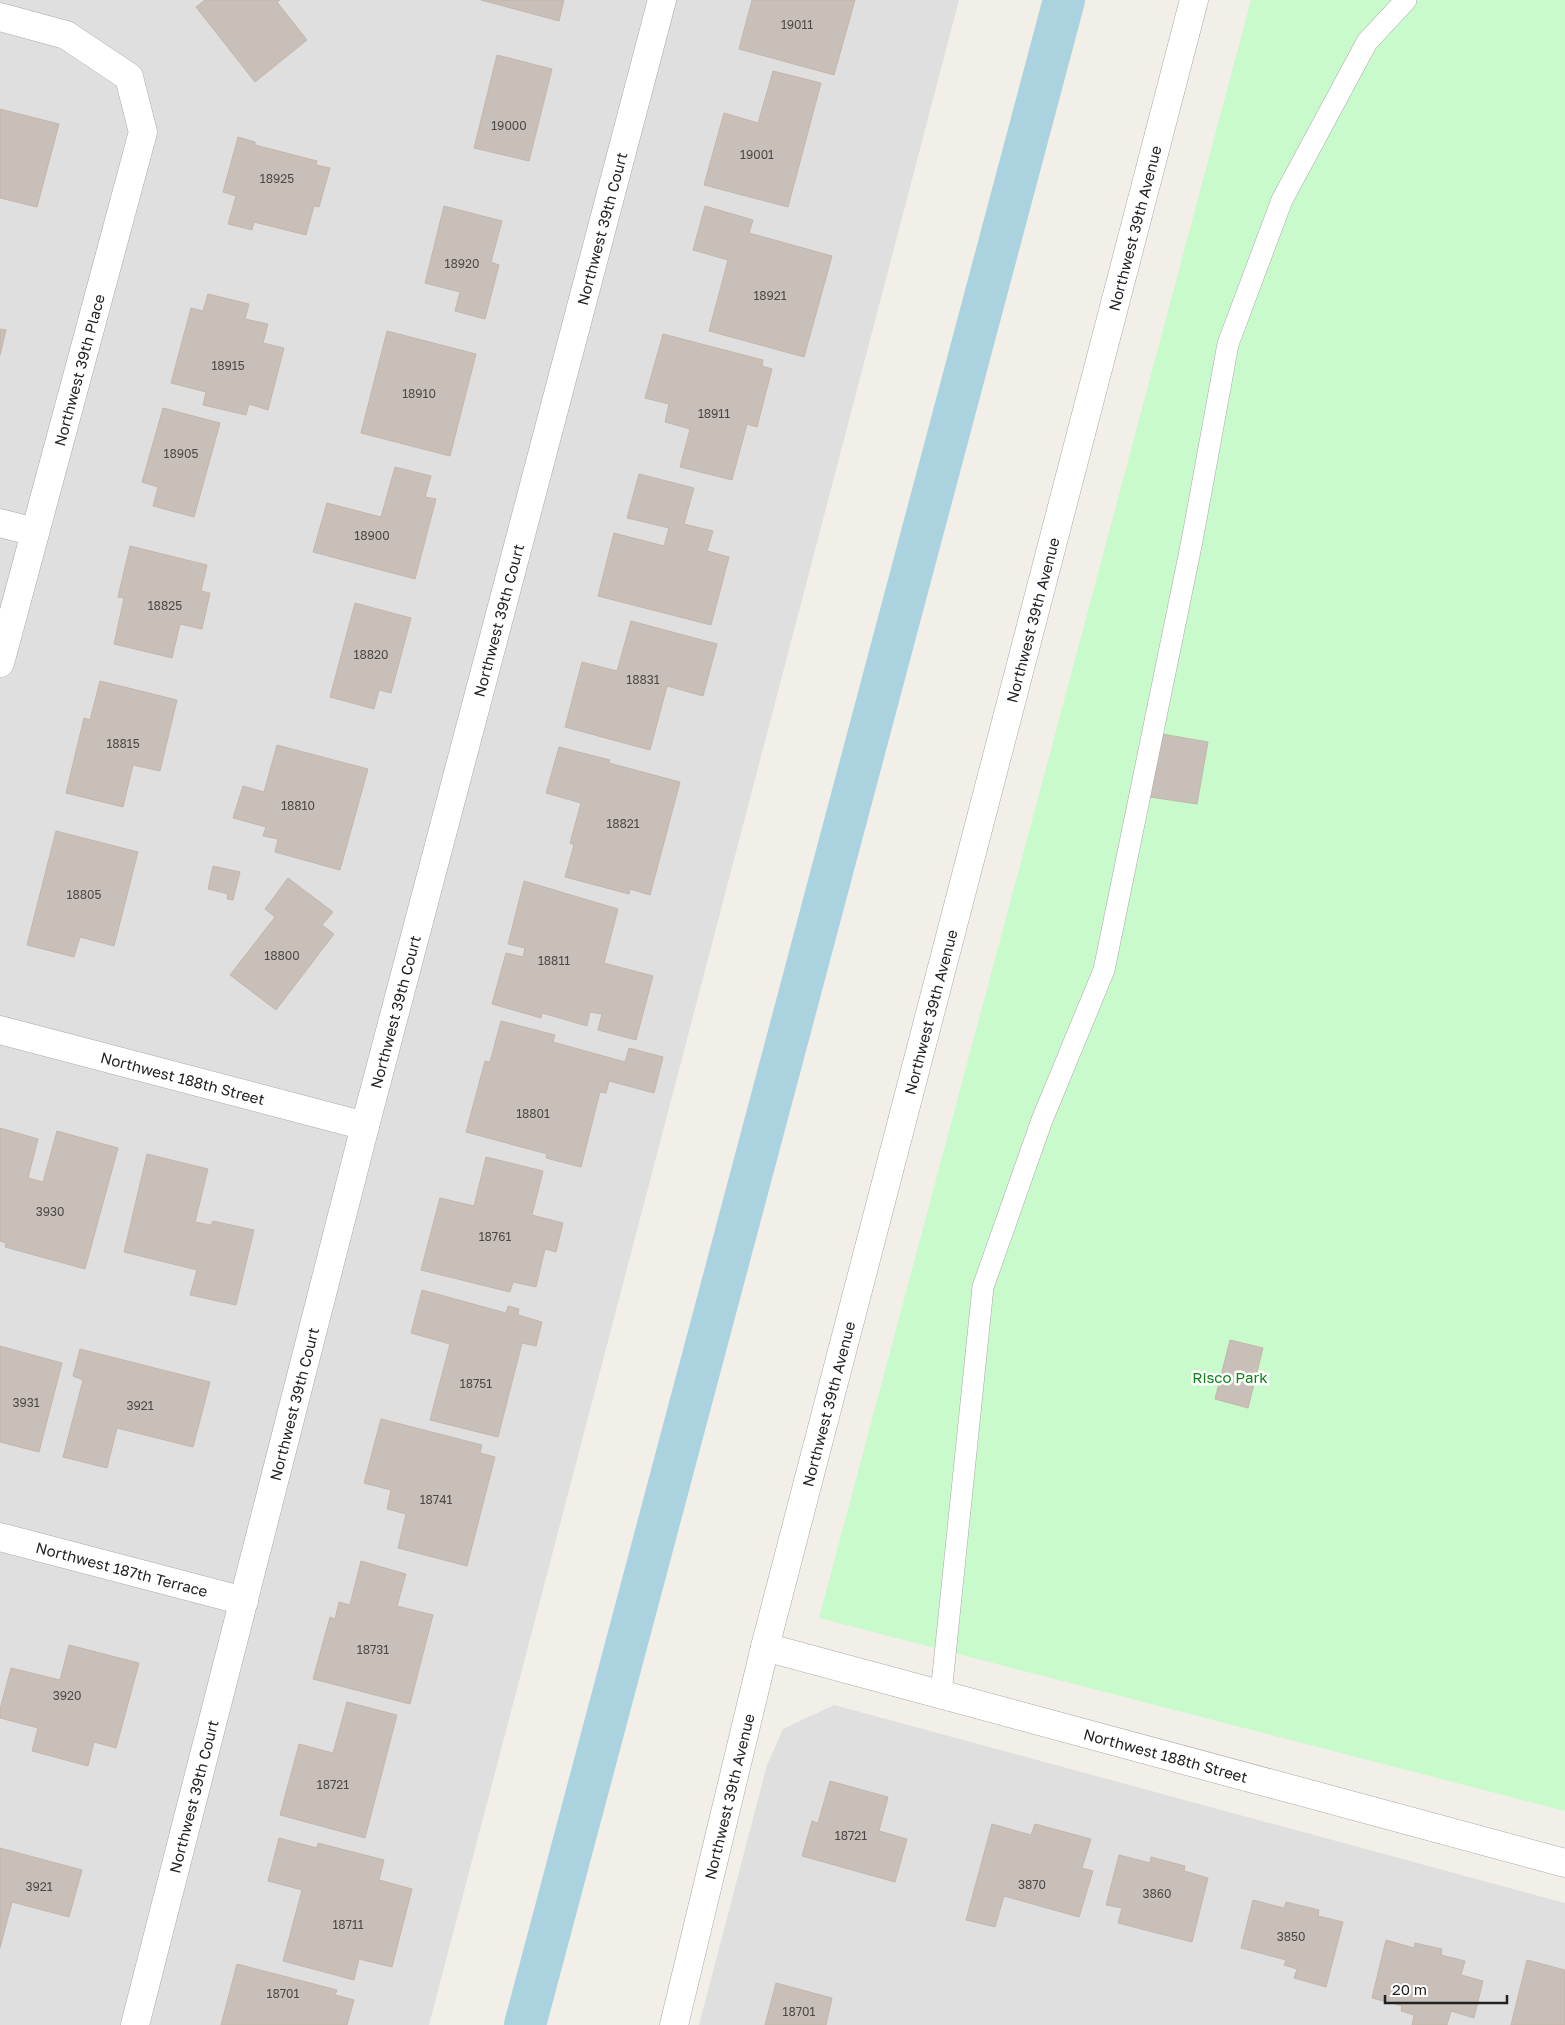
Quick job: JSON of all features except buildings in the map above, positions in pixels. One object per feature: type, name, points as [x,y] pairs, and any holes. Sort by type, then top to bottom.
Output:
[{"type":"street","name":"Northwest 39th Court","points":[[135,2025],[365,1126],[662,0]]},
{"type":"street","name":"Northwest 39th Avenue","points":[[674,2025],[766,1646],[1194,0]]},
{"type":"street","name":"Northwest 39th Place","points":[[0,17],[66,35],[129,77],[143,132],[0,663]]},
{"type":"street","points":[[0,523],[35,532]]},
{"type":"street","name":"Northwest 188th Street","points":[[0,1030],[365,1126]]},
{"type":"street","name":"Northwest 187th Terrace","points":[[0,1537],[244,1601]]},
{"type":"street","name":"Northwest 188th Street","points":[[766,1646],[1565,1863]]},
{"type":"lane","points":[[941,1694],[983,1287],[1042,1120],[1104,970],[1192,541],[1228,344],[1282,200],[1367,42],[1406,0]]},
{"type":"shaded area","points":[[0,0],[959,0],[429,2025],[0,2025]]},
{"type":"shaded area","points":[[834,1705],[1565,1903],[1565,2025],[699,2025],[767,1765],[783,1729]]},
{"type":"green space","name":"Risco Park","points":[[1251,0],[1565,0],[1565,1811],[819,1618]]},
{"type":"waterway","points":[[525,2025],[1064,0]]}]
